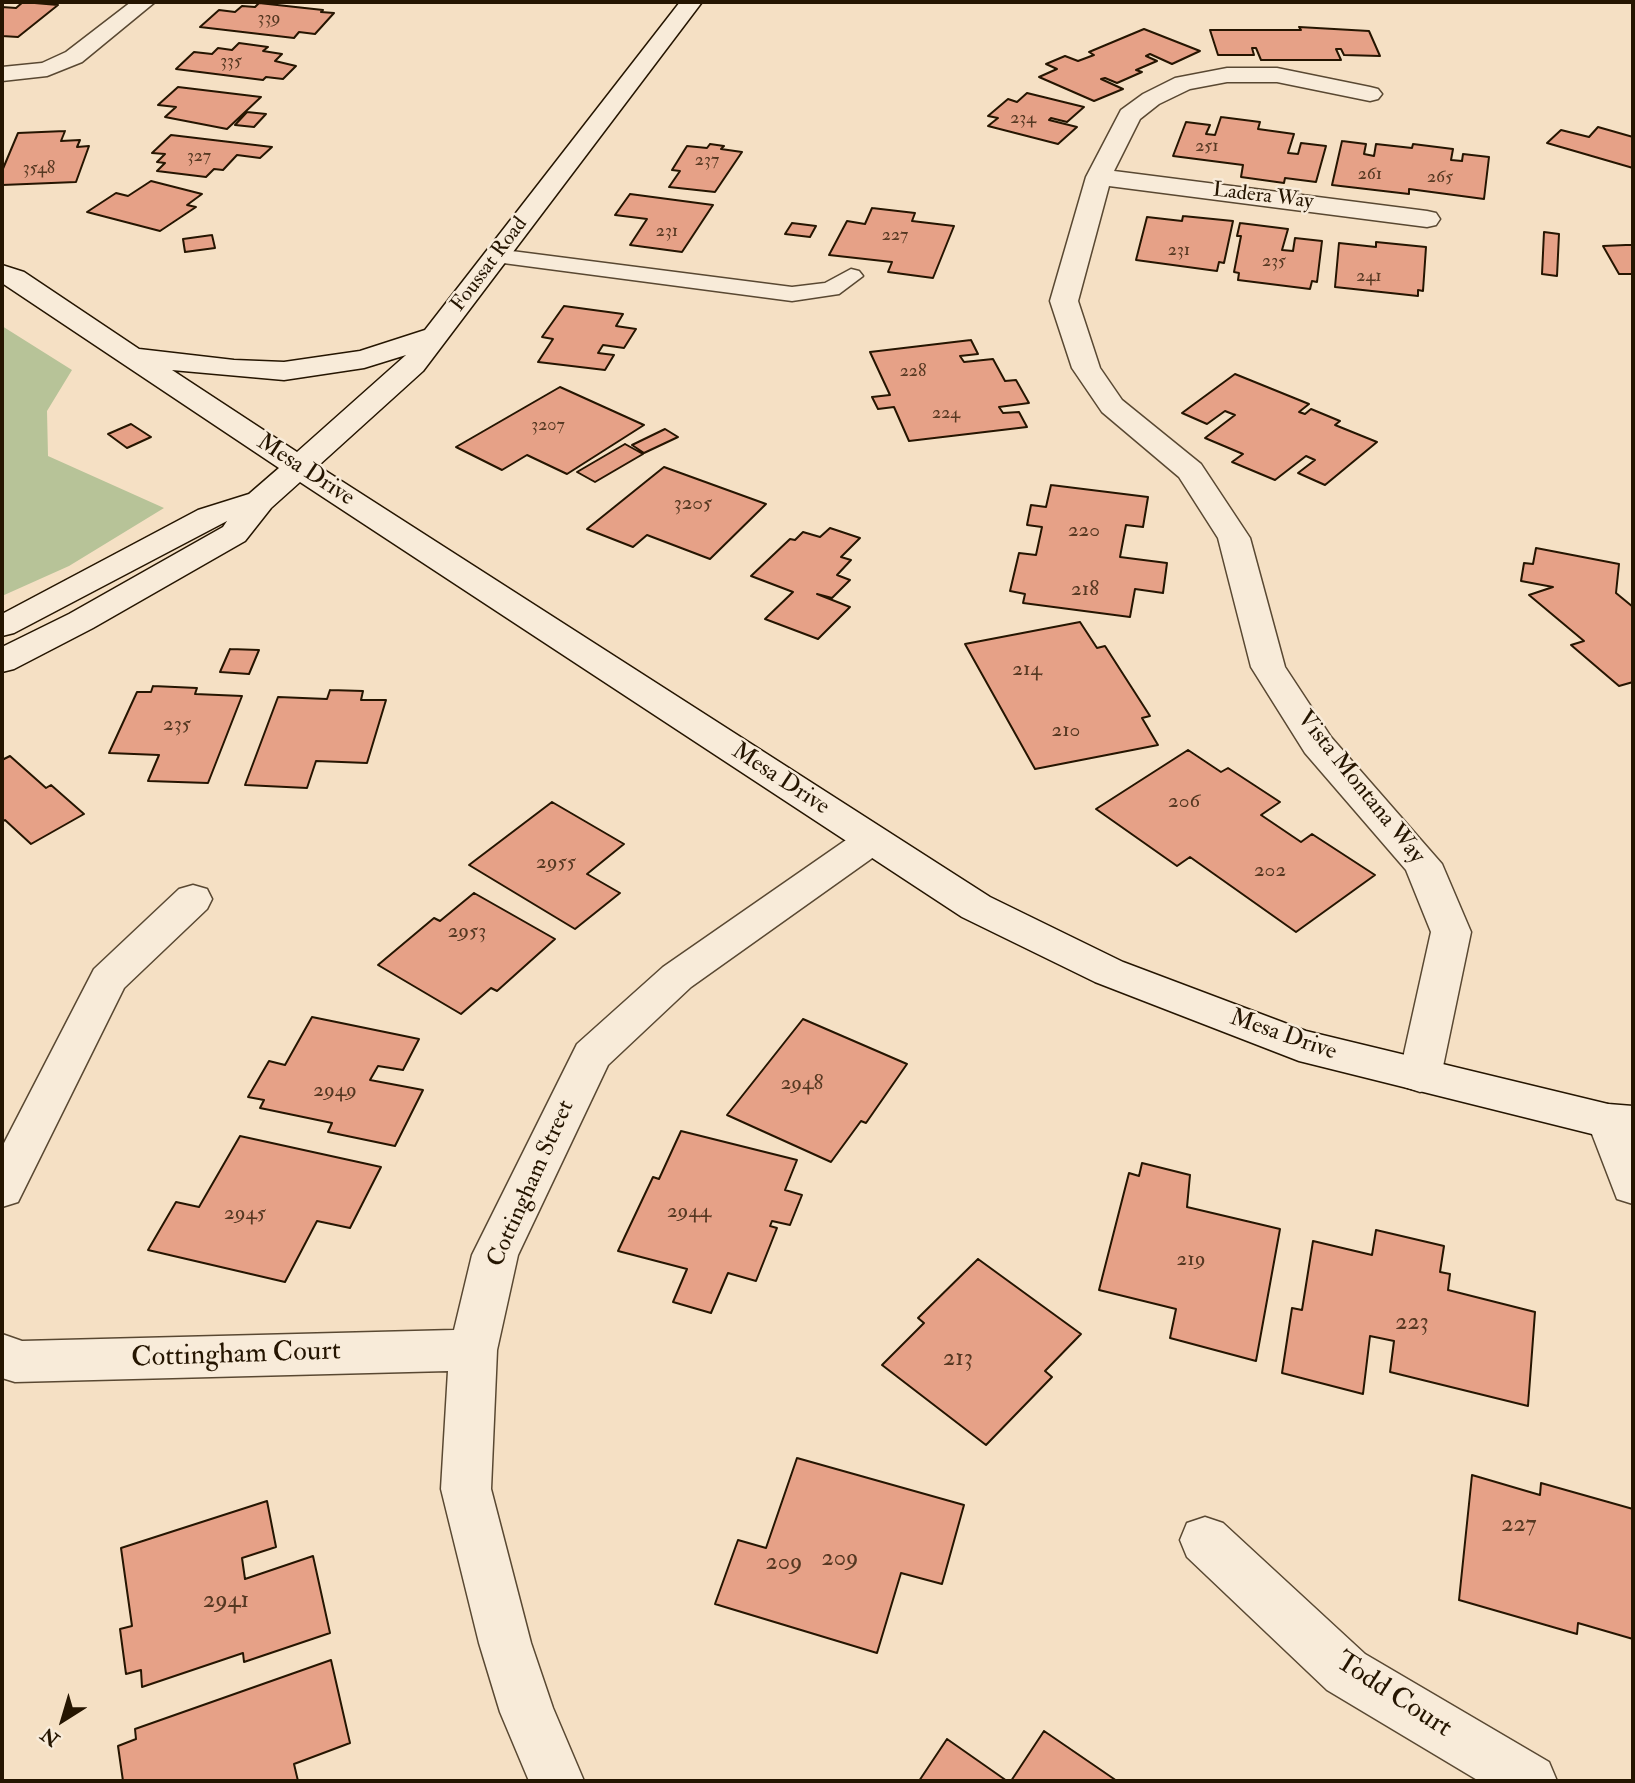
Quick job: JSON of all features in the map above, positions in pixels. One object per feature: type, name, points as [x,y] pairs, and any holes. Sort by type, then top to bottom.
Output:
[{"type":"street","points":[[2,74],[47,69],[74,57],[144,2]]},
{"type":"street","name":"Foussat Road","points":[[2,661],[81,621],[234,534],[260,501],[413,365],[691,2]]},
{"type":"street","name":"Vista Montana Way","points":[[1370,94],[1277,75],[1227,75],[1184,83],[1151,99],[1130,116],[1099,177],[1064,301],[1086,368],[1112,406],[1190,471],[1234,538],[1268,667],[1318,745],[1423,864],[1451,932],[1420,1076]]},
{"type":"street","name":"Ladera Way","points":[[1099,177],[1427,219]]},
{"type":"street","name":"Mesa Drive","points":[[2,273],[976,907],[1109,972],[1299,1045],[1621,1122]]},
{"type":"street","points":[[130,356],[234,369],[284,372],[364,359],[435,336]]},
{"type":"street","name":"Foussat Road","points":[[2,626],[32,613],[209,517],[260,501]]},
{"type":"street","name":"Cottingham Street","points":[[557,1781],[527,1712],[466,1489],[473,1350],[495,1255],[592,1055],[677,977],[872,840]]},
{"type":"street","points":[[2,1189],[108,979],[193,899]]},
{"type":"street","points":[[1621,1122],[1633,1186]]},
{"type":"street","name":"Cottingham Court","points":[[2,1354],[15,1362],[473,1350]]},
{"type":"street","name":"Todd Court","points":[[1205,1540],[1346,1672],[1530,1781]]},
{"type":"lane","points":[[496,256],[792,294],[831,289],[851,276]]},
{"type":"green space","points":[[2,326],[72,370],[47,411],[48,456],[164,508],[69,566],[2,596]]},
{"type":"building","points":[[23,2],[58,5],[18,37],[2,36],[2,7],[16,8]]},
{"type":"building","points":[[259,3],[334,13],[315,34],[299,32],[294,38],[200,27],[219,10],[235,12],[242,6],[255,7]]},
{"type":"building","points":[[1299,27],[1369,31],[1380,56],[1344,55],[1341,49],[1336,49],[1341,60],[1261,60],[1256,48],[1252,48],[1254,55],[1218,55],[1210,30],[1301,30]]},
{"type":"building","points":[[1144,29],[1200,51],[1172,64],[1150,54],[1146,56],[1157,61],[1136,70],[1142,72],[1117,83],[1101,79],[1123,89],[1094,101],[1039,77],[1057,69],[1046,64],[1065,56],[1078,61],[1094,55],[1089,52]]},
{"type":"building","points":[[239,43],[268,47],[263,51],[282,54],[275,61],[296,66],[283,79],[266,77],[263,80],[176,69],[194,52],[212,54],[218,48],[232,50]]},
{"type":"building","points":[[178,87],[261,97],[227,129],[165,117],[176,107],[158,105]]},
{"type":"building","points":[[1027,93],[1084,107],[1067,122],[1051,118],[1049,120],[1077,127],[1058,144],[988,126],[998,118],[988,116],[1008,99],[1017,102]]},
{"type":"building","points":[[247,112],[266,114],[254,127],[235,125]]},
{"type":"building","points":[[1221,117],[1260,122],[1258,129],[1294,134],[1288,153],[1298,154],[1301,143],[1326,146],[1316,182],[1285,178],[1284,183],[1241,177],[1243,165],[1173,156],[1186,122],[1210,125],[1206,134],[1215,135]]},
{"type":"building","points":[[1598,127],[1633,137],[1633,168],[1547,143],[1561,130],[1589,137]]},
{"type":"building","points":[[65,131],[61,141],[80,140],[77,147],[89,146],[76,182],[2,185],[2,171],[18,133]]},
{"type":"building","points":[[171,135],[272,147],[260,158],[237,155],[223,170],[214,169],[206,177],[157,171],[165,163],[157,162],[165,154],[152,153]]},
{"type":"building","points":[[1342,141],[1366,144],[1364,154],[1374,156],[1376,144],[1412,148],[1413,144],[1453,149],[1451,160],[1462,161],[1463,154],[1489,157],[1484,199],[1409,189],[1409,194],[1332,185]]},
{"type":"building","points":[[710,144],[724,146],[721,149],[742,152],[715,192],[669,187],[680,171],[672,170],[687,146],[707,148]]},
{"type":"building","points":[[151,181],[202,194],[187,205],[196,207],[160,231],[87,212],[116,193],[128,196]]},
{"type":"building","points":[[630,194],[713,205],[682,252],[630,245],[647,219],[615,215]]},
{"type":"building","points":[[872,208],[915,213],[912,221],[954,226],[933,278],[888,272],[892,262],[829,255],[847,221],[865,224]]},
{"type":"building","points":[[1183,216],[1233,221],[1224,263],[1219,262],[1217,271],[1136,260],[1147,217],[1182,221]]},
{"type":"building","points":[[792,223],[816,226],[810,237],[785,234]]},
{"type":"building","points":[[1240,223],[1288,229],[1282,250],[1293,251],[1295,238],[1322,241],[1317,282],[1312,281],[1310,289],[1238,280],[1239,273],[1234,272],[1241,236],[1237,236]]},
{"type":"building","points":[[1544,232],[1559,234],[1557,276],[1542,274]]},
{"type":"building","points":[[212,235],[215,248],[185,252],[183,239]]},
{"type":"building","points":[[1376,242],[1426,247],[1423,291],[1418,290],[1418,296],[1335,287],[1339,243],[1376,247]]},
{"type":"building","points":[[1633,245],[1633,274],[1619,274],[1603,246]]},
{"type":"building","points":[[564,306],[623,314],[616,326],[636,329],[624,348],[603,345],[598,353],[614,355],[605,370],[538,362],[553,339],[542,337]]},
{"type":"building","points":[[971,340],[978,354],[960,356],[964,362],[993,359],[1005,381],[1016,380],[1029,403],[999,407],[1003,413],[1019,412],[1027,427],[909,441],[894,407],[878,409],[872,397],[890,395],[870,352]]},
{"type":"building","points":[[1235,374],[1309,404],[1299,412],[1305,414],[1311,409],[1340,421],[1335,425],[1377,442],[1325,485],[1298,473],[1315,460],[1306,456],[1275,480],[1232,462],[1243,454],[1205,438],[1235,415],[1225,411],[1207,424],[1182,413]]},
{"type":"building","points":[[560,387],[644,425],[567,474],[527,455],[502,470],[456,447]]},
{"type":"building","points":[[131,424],[151,437],[127,448],[108,434]]},
{"type":"building","points":[[665,429],[678,437],[644,453],[632,445]]},
{"type":"building","points":[[625,444],[643,454],[595,482],[577,472]]},
{"type":"building","points":[[664,467],[766,504],[710,559],[647,535],[633,547],[587,529]]},
{"type":"building","points":[[1051,485],[1148,497],[1143,527],[1126,525],[1120,557],[1167,563],[1163,593],[1135,589],[1130,617],[1023,603],[1025,594],[1010,591],[1019,553],[1036,555],[1042,527],[1027,525],[1031,505],[1046,507]]},
{"type":"building","points":[[830,528],[860,538],[841,557],[851,560],[837,575],[850,580],[832,598],[817,594],[850,607],[818,639],[765,619],[793,592],[751,576],[790,539],[795,540],[803,532],[820,537]]},
{"type":"building","points":[[1536,548],[1619,564],[1616,593],[1633,607],[1633,682],[1619,686],[1571,645],[1584,641],[1529,595],[1553,587],[1521,581],[1524,563],[1533,564]]},
{"type":"building","points":[[1080,622],[1097,648],[1105,646],[1150,716],[1142,718],[1158,745],[1035,769],[965,644]]},
{"type":"building","points":[[230,649],[259,650],[249,674],[220,672]]},
{"type":"building","points":[[153,686],[197,688],[195,694],[242,696],[208,783],[148,781],[159,755],[109,753],[137,692],[151,692]]},
{"type":"building","points":[[330,690],[363,691],[361,700],[386,700],[367,763],[316,761],[307,788],[245,785],[278,697],[327,699]]},
{"type":"building","points":[[1188,750],[1221,772],[1228,768],[1280,802],[1261,815],[1301,842],[1312,834],[1375,875],[1296,932],[1190,857],[1177,866],[1096,809]]},
{"type":"building","points":[[10,756],[46,788],[51,785],[84,814],[31,844],[5,820],[2,822],[2,760]]},
{"type":"building","points":[[552,802],[624,844],[587,874],[620,893],[575,929],[469,865]]},
{"type":"building","points":[[474,893],[555,939],[497,991],[491,988],[461,1014],[378,965],[434,918],[440,921]]},
{"type":"building","points":[[312,1017],[419,1039],[403,1070],[378,1066],[370,1080],[423,1090],[395,1146],[328,1132],[332,1123],[260,1108],[264,1100],[248,1097],[269,1061],[285,1065]]},
{"type":"building","points":[[803,1019],[907,1064],[866,1123],[861,1121],[831,1162],[727,1115]]},
{"type":"building","points":[[681,1131],[797,1160],[785,1190],[802,1195],[790,1225],[772,1221],[770,1226],[777,1228],[756,1281],[728,1273],[711,1313],[673,1302],[687,1269],[618,1251],[653,1177],[659,1179]]},
{"type":"building","points":[[240,1136],[381,1167],[350,1228],[317,1221],[285,1282],[148,1250],[176,1202],[199,1207]]},
{"type":"building","points":[[1142,1163],[1190,1175],[1187,1207],[1280,1229],[1256,1361],[1170,1338],[1176,1309],[1099,1290],[1129,1173],[1139,1176]]},
{"type":"building","points":[[1376,1230],[1444,1246],[1440,1272],[1450,1274],[1448,1290],[1535,1312],[1528,1406],[1390,1372],[1394,1341],[1370,1336],[1363,1394],[1282,1373],[1292,1308],[1302,1310],[1313,1241],[1372,1255]]},
{"type":"building","points":[[978,1259],[1081,1334],[1045,1371],[1052,1377],[986,1445],[882,1365],[924,1323],[918,1318]]},
{"type":"building","points":[[797,1458],[964,1505],[942,1584],[901,1573],[877,1653],[715,1604],[738,1540],[766,1548]]},
{"type":"building","points":[[1472,1475],[1540,1495],[1541,1483],[1633,1509],[1633,1639],[1578,1623],[1577,1634],[1459,1600]]},
{"type":"building","points":[[267,1501],[276,1547],[242,1558],[245,1579],[313,1556],[330,1633],[244,1662],[243,1653],[142,1687],[141,1670],[126,1674],[120,1629],[132,1626],[121,1548]]},
{"type":"building","points":[[331,1660],[350,1743],[294,1764],[298,1781],[123,1781],[118,1746],[136,1739],[135,1729]]},
{"type":"building","points":[[1044,1731],[1117,1781],[1011,1781]]},
{"type":"building","points":[[947,1739],[1007,1781],[919,1781]]}]
